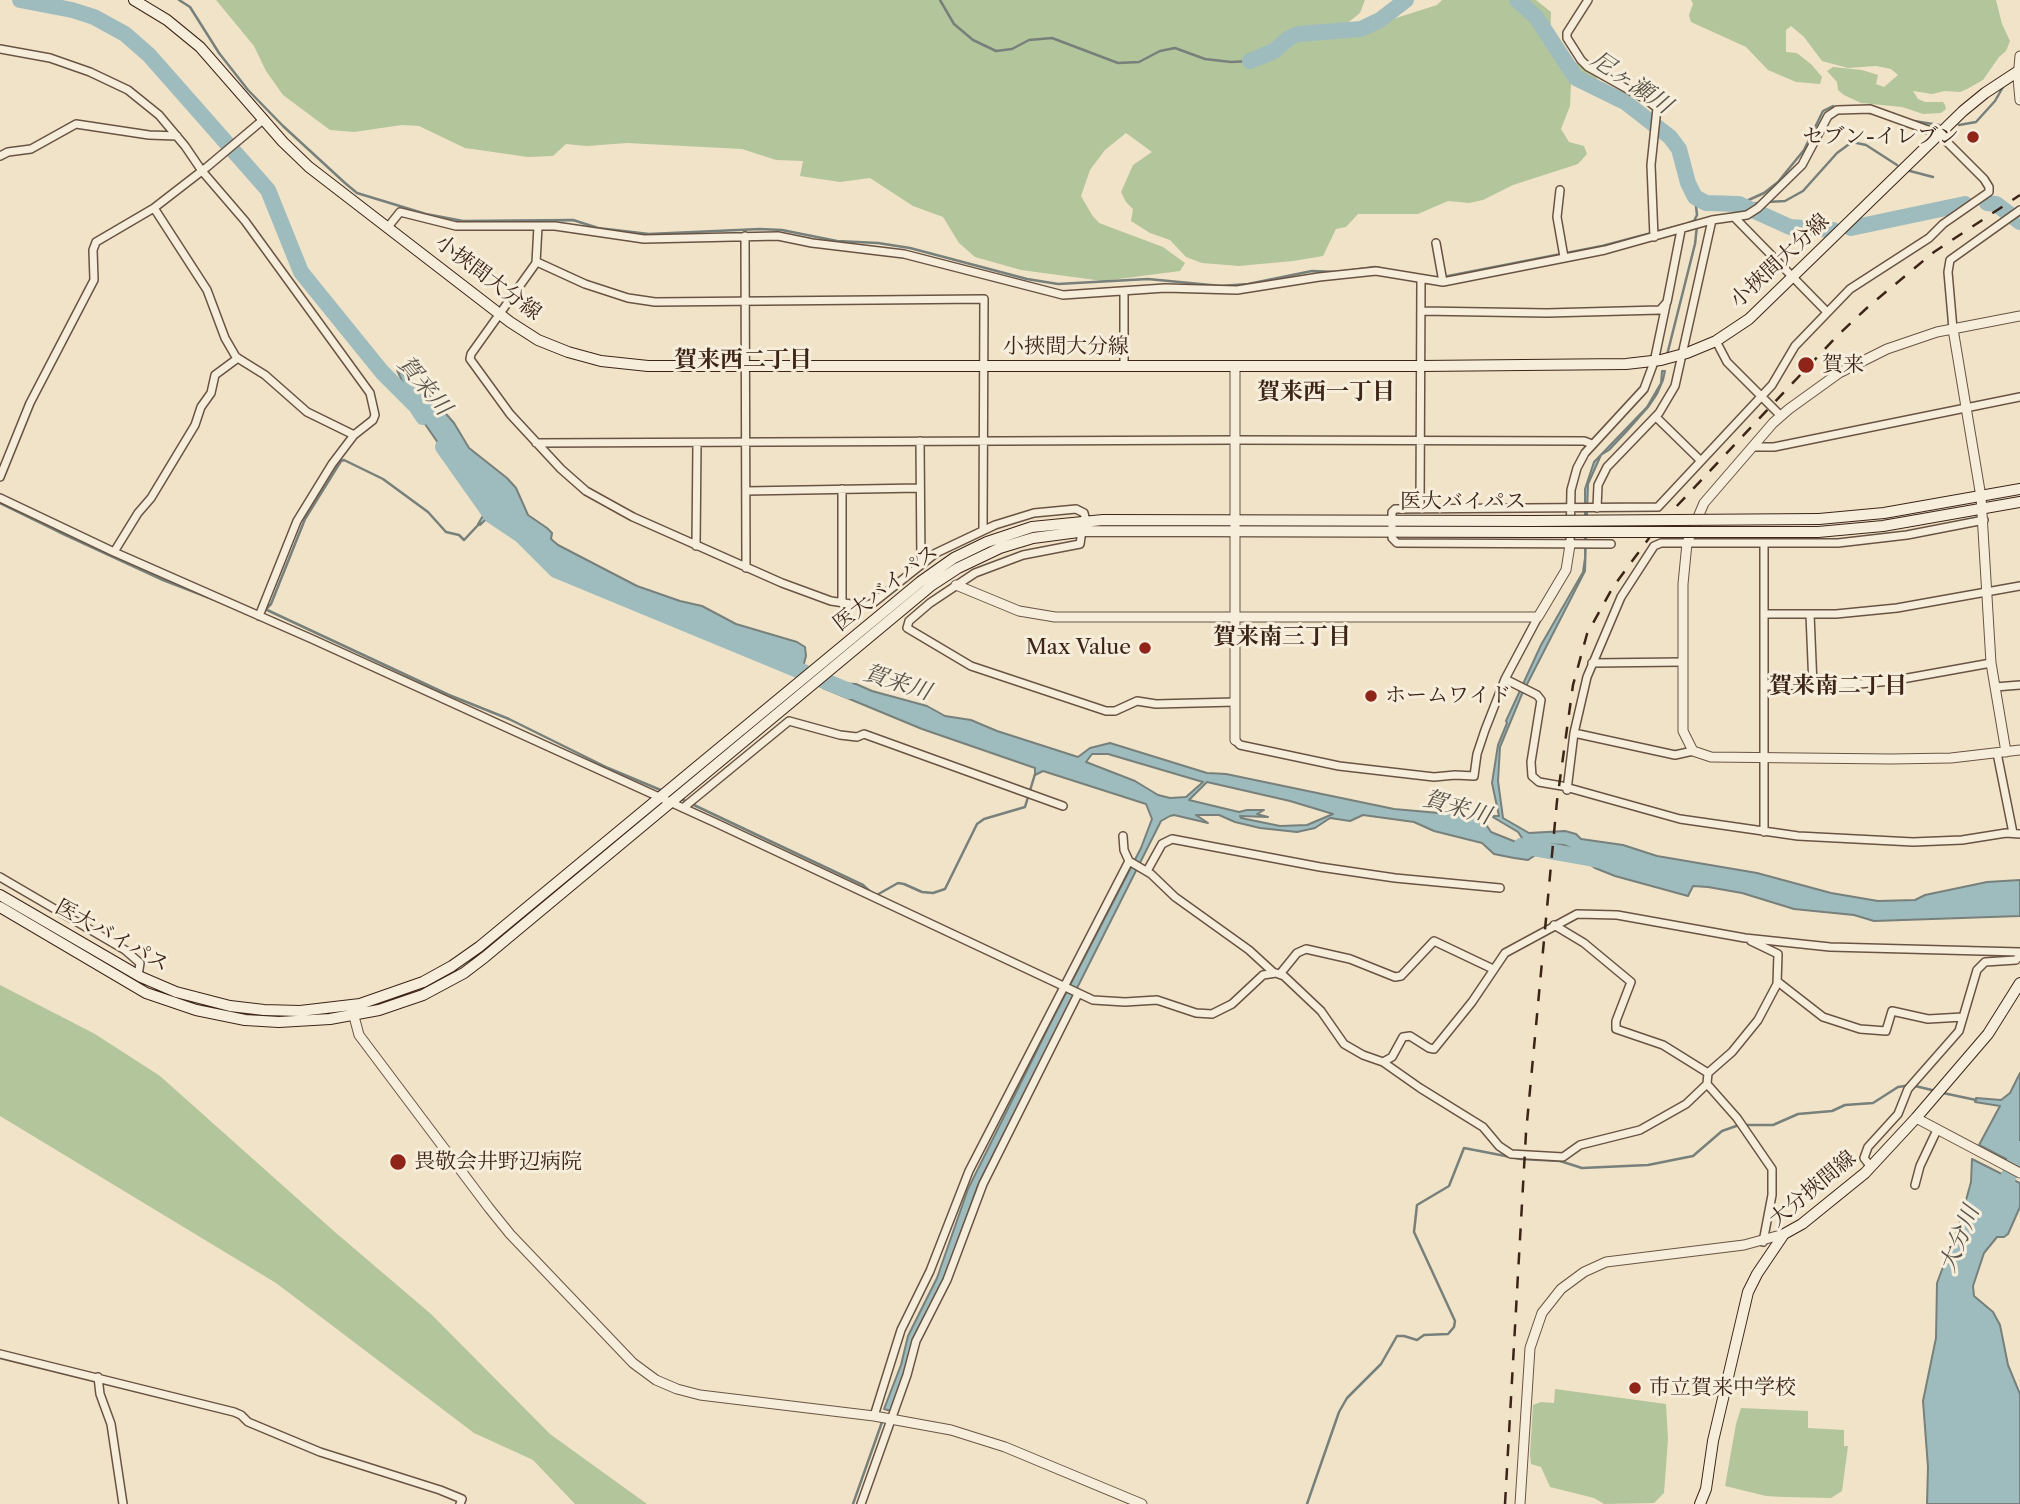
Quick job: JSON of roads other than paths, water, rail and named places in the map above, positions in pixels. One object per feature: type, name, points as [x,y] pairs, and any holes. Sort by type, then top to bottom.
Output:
[{"type":"main road","name":"小挾間大分線","points":[[134,0],[167,20],[200,47],[259,122],[309,167],[499,314],[548,344],[601,361],[648,366],[1626,365],[1662,360],[1683,355],[1716,341],[1749,319],[1975,100],[2019,70]]},
{"type":"main road","name":"医大バイパス","points":[[1533,527],[1865,516],[2020,489]]},
{"type":"main road","name":"医大バイパス","points":[[0,895],[138,976],[176,992],[247,1009],[352,1011],[394,1006],[423,995],[474,966],[938,568],[987,542],[1018,531],[1048,524],[1818,532],[1983,515],[2020,502]]},
{"type":"main road","name":"医大バイパス","points":[[0,907],[146,993],[180,1006],[228,1018],[270,1022],[313,1021],[352,1011],[407,989],[458,962],[661,797],[674,795],[947,575],[1000,548],[1084,526]]},
{"type":"main road","name":"大分挾間線","points":[[1700,1504],[1706,1489],[1713,1441],[1748,1292],[1757,1275],[1784,1234],[1805,1222],[1871,1167],[1916,1118],[1988,1034],[2020,984]]},
{"type":"street","points":[[1588,0],[1567,33],[1567,38],[1580,60],[1657,108],[1651,177],[1654,237]]},
{"type":"street","points":[[0,49],[59,61],[118,84],[148,104],[245,221],[368,389],[375,415],[373,420],[354,435],[332,464],[297,521],[259,616]]},
{"type":"street","points":[[2020,56],[2020,100]]},
{"type":"street","points":[[388,227],[400,212],[456,226],[567,227],[644,239],[778,236],[812,243],[904,254],[1063,295],[1165,288],[1237,290],[1376,271],[1443,282],[1605,250],[1712,220],[1751,213],[1805,160],[1833,111],[1870,109],[1939,134],[1984,179],[1989,192],[1942,225],[1929,238],[1854,286],[1790,353],[1775,381],[1658,507],[1393,509],[1393,540],[1398,542],[1611,544]]},
{"type":"street","points":[[0,477],[30,403],[94,280],[93,250],[96,242],[154,208],[259,122]]},
{"type":"street","points":[[0,156],[8,152],[31,149],[76,124],[149,135],[177,136]]},
{"type":"street","points":[[1560,190],[1557,217],[1564,257]]},
{"type":"street","points":[[154,208],[204,285],[228,343],[238,358],[265,375],[307,412],[354,435]]},
{"type":"street","points":[[1505,679],[1537,695],[1541,700],[1531,762],[1532,776],[1536,781],[1680,819],[1798,836],[1913,842],[2017,834],[2002,753],[1991,663],[1981,497],[1953,329],[1948,272],[1950,260],[2020,210]]},
{"type":"street","points":[[1735,218],[1828,312]]},
{"type":"street","points":[[1597,508],[1598,485],[1606,467],[1656,416],[1672,394],[1712,220]]},
{"type":"street","points":[[538,226],[537,262],[470,359],[536,443],[574,481],[601,500],[746,568],[820,597],[864,606],[873,603],[921,564],[983,529],[1046,511],[1079,510],[1084,513],[1080,544],[1023,555],[990,566],[956,585],[913,617],[906,624],[907,628],[971,666],[1106,711],[1115,711],[1137,701],[1156,704],[1235,702]]},
{"type":"street","points":[[1235,366],[1235,740],[1240,745],[1339,766],[1434,777],[1474,776],[1485,730],[1505,679],[1564,575],[1570,545],[1572,485],[1577,468],[1592,444],[1641,394],[1662,360],[1666,305],[1681,229]]},
{"type":"street","points":[[745,236],[746,568]]},
{"type":"street","points":[[1436,243],[1443,282]]},
{"type":"street","points":[[537,262],[585,285],[628,298],[668,302],[984,299],[983,529]]},
{"type":"street","points":[[1420,508],[1422,280]]},
{"type":"street","points":[[1124,291],[1124,366]]},
{"type":"street","points":[[1421,311],[1547,313],[1658,310],[1666,305]]},
{"type":"street","points":[[1693,751],[1683,731],[1683,568],[1687,543],[1708,498],[1781,416],[1824,383],[1867,358],[1909,341],[2020,316]]},
{"type":"street","points":[[1716,341],[1727,362],[1781,416]]},
{"type":"street","points":[[114,552],[138,513],[151,498],[195,425],[201,407],[211,393],[215,375],[238,358]]},
{"type":"street","points":[[1753,447],[1774,447],[2020,397]]},
{"type":"street","points":[[1656,416],[1701,461]]},
{"type":"street","points":[[536,443],[1235,440],[1584,441],[1592,444]]},
{"type":"street","points":[[920,441],[921,564]]},
{"type":"street","points":[[696,546],[697,443]]},
{"type":"street","points":[[746,491],[920,488]]},
{"type":"street","points":[[842,489],[842,603]]},
{"type":"street","points":[[1,499],[661,797]]},
{"type":"street","points":[[1567,790],[1574,733],[1592,663],[1621,597],[1650,551],[1661,543],[1819,544],[1896,537],[1983,515]]},
{"type":"street","points":[[1764,544],[1764,832]]},
{"type":"street","points":[[956,585],[1019,611],[1055,617],[1538,617]]},
{"type":"street","points":[[1764,614],[1811,614],[1897,608],[2020,586]]},
{"type":"street","points":[[1811,614],[1813,686]]},
{"type":"street","points":[[1592,663],[1683,662]]},
{"type":"street","points":[[1764,686],[1891,681],[1991,663]]},
{"type":"street","points":[[1995,687],[2020,685]]},
{"type":"street","points":[[683,808],[789,721],[840,735],[857,737],[864,734],[1063,806]]},
{"type":"street","points":[[1574,733],[1675,755],[1693,751],[1711,757],[1931,759],[2020,750]]},
{"type":"street","points":[[674,795],[683,808],[1078,995],[1101,1001],[1163,1001],[1196,1013],[1212,1014],[1232,1004],[1263,975],[1277,973],[1297,953],[1306,949],[1350,959],[1395,977],[1406,972],[1434,941],[1493,969]]},
{"type":"street","points":[[876,1416],[901,1329],[930,1271],[969,1171],[1129,861],[1123,836]]},
{"type":"street","points":[[1147,871],[1160,847],[1165,841],[1172,839],[1320,867],[1395,878],[1500,888]]},
{"type":"street","points":[[1129,861],[1147,871],[1175,897],[1277,973],[1321,1011],[1344,1044],[1383,1062],[1483,1127],[1504,1151],[1543,1157],[1563,1157],[1580,1144],[1640,1130],[1679,1109],[1707,1084],[1708,1073],[1732,1052],[1758,1020],[1778,982],[1777,954],[1745,938]]},
{"type":"street","points":[[0,877],[125,950],[140,963],[138,976]]},
{"type":"street","points":[[1383,1062],[1392,1057],[1403,1037],[1410,1036],[1429,1048],[1438,1046],[1511,948],[1577,914],[1616,915],[1745,938],[1859,949],[2020,954]]},
{"type":"street","points":[[1554,925],[1584,943],[1631,982],[1616,1021],[1616,1029],[1663,1045],[1708,1073]]},
{"type":"street","points":[[1871,1167],[1864,1158],[1868,1147],[1899,1114],[1909,1089],[1955,1037],[1973,976],[1979,967],[1992,960],[2016,960],[2020,954]]},
{"type":"street","points":[[1778,982],[1828,1020],[1869,1031],[1886,1031],[1892,1012],[1928,1019],[1963,1017]]},
{"type":"street","points":[[861,1504],[916,1341],[947,1280],[983,1184],[1078,995]]},
{"type":"street","points":[[352,1011],[359,1035],[489,1208],[530,1256],[633,1363],[645,1372],[668,1386],[699,1395],[876,1416],[932,1426],[990,1441],[1142,1504]]},
{"type":"street","points":[[1707,1084],[1737,1118],[1772,1169],[1772,1195],[1763,1242]]},
{"type":"street","points":[[1916,1118],[2020,1174]]},
{"type":"street","points":[[1915,1185],[1920,1166],[1940,1132]]},
{"type":"street","points":[[1520,1504],[1530,1348],[1539,1320],[1558,1292],[1577,1276],[1606,1262],[1763,1242],[1784,1234]]},
{"type":"street","points":[[0,1354],[234,1412],[247,1422],[320,1452],[462,1499],[460,1504]]},
{"type":"street","points":[[99,1377],[100,1394],[110,1424],[123,1504]]},
{"type":"water","points":[[397,370],[426,391],[454,423],[469,448],[507,478],[516,488],[528,515],[552,533],[551,539],[558,545],[637,586],[702,606],[736,624],[797,642],[805,647],[803,667],[795,672],[725,639],[725,635],[719,632],[641,604],[542,559],[531,550],[521,532],[495,511],[478,524],[490,504],[445,453],[416,411]]},
{"type":"water","points":[[1662,371],[1665,371],[1663,380],[1657,394],[1649,406],[1609,450],[1601,455],[1588,484],[1585,571],[1522,694],[1500,747],[1498,781],[1503,818],[1529,833],[1565,831],[1576,834],[1581,839],[1623,845],[1657,856],[1757,873],[1831,893],[1878,901],[1915,900],[1925,895],[1987,882],[2020,880],[2020,916],[1874,921],[1854,915],[1794,909],[1742,893],[1708,887],[1693,886],[1688,896],[1595,868],[1575,850],[1564,845],[1544,844],[1537,854],[1528,860],[1514,858],[1494,854],[1482,843],[1434,831],[1414,822],[1363,815],[1350,821],[1330,818],[1315,828],[1297,832],[1260,828],[1219,815],[1196,815],[1208,823],[1170,816],[1161,821],[978,1185],[943,1282],[917,1330],[891,1411],[884,1409],[901,1365],[908,1336],[937,1278],[968,1189],[1141,848],[1152,819],[1146,804],[1043,771],[1035,775],[1035,768],[922,729],[823,688],[832,679],[839,683],[856,684],[927,706],[945,716],[971,720],[1078,757],[1090,748],[1110,743],[1207,773],[1226,774],[1394,809],[1473,816],[1485,823],[1491,832],[1516,842],[1522,838],[1518,832],[1491,816],[1499,816],[1492,783],[1498,745],[1506,721],[1541,645],[1583,572],[1585,489],[1594,462],[1647,407],[1661,383]],"holes":[[[1092,754],[1108,754],[1203,782],[1186,797],[1170,798],[1158,795],[1135,781],[1086,762]],[[1207,782],[1290,801],[1333,814],[1307,825],[1280,826],[1241,818],[1240,816],[1268,817],[1257,814],[1264,810],[1239,812],[1189,800]]]},
{"type":"water","points":[[2020,1073],[2020,1166],[1979,1145],[2000,1106],[1975,1102],[1976,1098],[2001,1100],[2010,1093]]},
{"type":"water","points":[[1972,1159],[2020,1183],[2020,1207],[2008,1234],[1997,1237],[1984,1253],[1973,1286],[1974,1296],[1993,1312],[2000,1325],[2008,1365],[2020,1394],[2020,1504],[1927,1504],[1928,1467],[1923,1401],[1936,1338],[1937,1283],[1960,1222],[1971,1182]]},
{"type":"waterway","name":"賀来川","points":[[20,0],[94,17],[125,34],[149,55],[268,190],[301,272],[382,372],[416,406],[423,417]]},
{"type":"waterway","points":[[179,0],[190,7],[219,53],[248,90],[345,183],[357,193],[426,214],[463,221],[573,220],[598,228],[649,234],[782,230],[837,241],[910,248],[1027,279],[1058,284],[1148,279],[1221,286],[1248,284],[1312,271],[1338,272],[1375,267],[1388,270]]},
{"type":"waterway","points":[[940,0],[954,24],[973,40],[996,51],[1012,49],[1029,40],[1052,38],[1118,63],[1139,62],[1160,51],[1175,48],[1205,59],[1250,61]]},
{"type":"waterway","name":"尼ヶ瀬川","points":[[1250,61],[1274,51],[1298,34],[1361,29],[1380,20],[1406,0]]},
{"type":"waterway","name":"尼ヶ瀬川","points":[[1517,0],[1536,17],[1576,78],[1625,102],[1670,137],[1679,149],[1688,183],[1695,197],[1706,203],[1739,204],[1790,227],[1833,230]]},
{"type":"waterway","points":[[1959,125],[1976,122],[1995,101],[2003,87]]},
{"type":"waterway","points":[[1742,203],[1764,193],[1778,182],[1804,150],[1823,111],[1833,106]]},
{"type":"waterway","points":[[1862,112],[1876,114]]},
{"type":"waterway","points":[[1914,121],[1939,125]]},
{"type":"waterway","points":[[1767,202],[1785,201],[1803,191],[1837,153],[1852,142],[1866,145],[1897,165]]},
{"type":"waterway","points":[[1910,171],[1933,177]]},
{"type":"waterway","points":[[1689,223],[1694,221],[1697,215],[1695,197]]},
{"type":"waterway","points":[[1739,204],[1760,203]]},
{"type":"waterway","name":"尼ヶ瀬川","points":[[1987,203],[1996,204],[2020,222]]},
{"type":"waterway","name":"尼ヶ瀬川","points":[[1851,228],[1965,204]]},
{"type":"waterway","points":[[1443,277],[1602,246],[1682,225]]},
{"type":"waterway","points":[[1667,355],[1695,244],[1697,226]]},
{"type":"waterway","name":"賀来川","points":[[443,447],[491,515],[521,535],[556,570],[849,691]]},
{"type":"waterway","points":[[266,609],[271,604],[305,519],[341,461],[344,460],[383,479],[428,512],[446,532],[459,535],[464,540],[480,523]]},
{"type":"waterway","points":[[0,503],[163,580],[220,602]]},
{"type":"waterway","points":[[265,609],[663,791]]},
{"type":"waterway","points":[[679,798],[863,885],[875,896],[898,883],[933,893],[945,889],[977,824],[984,819],[1025,807],[1035,774]]},
{"type":"waterway","name":"賀来川","points":[[1521,846],[1599,860]]},
{"type":"waterway","points":[[1746,1125],[1773,1125],[1798,1114],[1873,1103],[1898,1087],[1911,1085],[1936,1091]]},
{"type":"waterway","points":[[1943,1093],[1976,1100]]},
{"type":"waterway","points":[[1307,1504],[1339,1412],[1347,1398],[1381,1364],[1397,1336],[1417,1340],[1424,1335],[1448,1334],[1454,1327],[1455,1321],[1414,1232],[1417,1205],[1449,1186],[1464,1148],[1521,1159],[1560,1161],[1582,1168],[1648,1165],[1693,1156],[1722,1131],[1739,1125]]},
{"type":"waterway","name":"大分川","points":[[2001,1195],[2020,1149]]},
{"type":"waterway","points":[[853,1504],[882,1422]]},
{"type":"railway","points":[[1505,1504],[1526,1133],[1557,801],[1573,685],[1587,634],[1613,587],[1658,526],[1837,336],[1934,252],[2020,195]]},
{"type":"place","name":"セブン-イレブン","points":[[1973,137]]},
{"type":"place","name":"賀来","points":[[1806,365]]},
{"type":"place","name":"Max Value","points":[[1145,648]]},
{"type":"place","name":"ホームワイド","points":[[1371,696]]},
{"type":"place","name":"畏敬会井野辺病院","points":[[398,1162]]},
{"type":"place","name":"市立賀来中学校","points":[[1635,1388]]},
{"type":"district","name":"賀来西二丁目","points":[[743,360]]},
{"type":"district","name":"賀来西一丁目","points":[[1326,392]]},
{"type":"district","name":"賀来南三丁目","points":[[1282,637]]},
{"type":"district","name":"賀来南二丁目","points":[[1838,686]]}]
